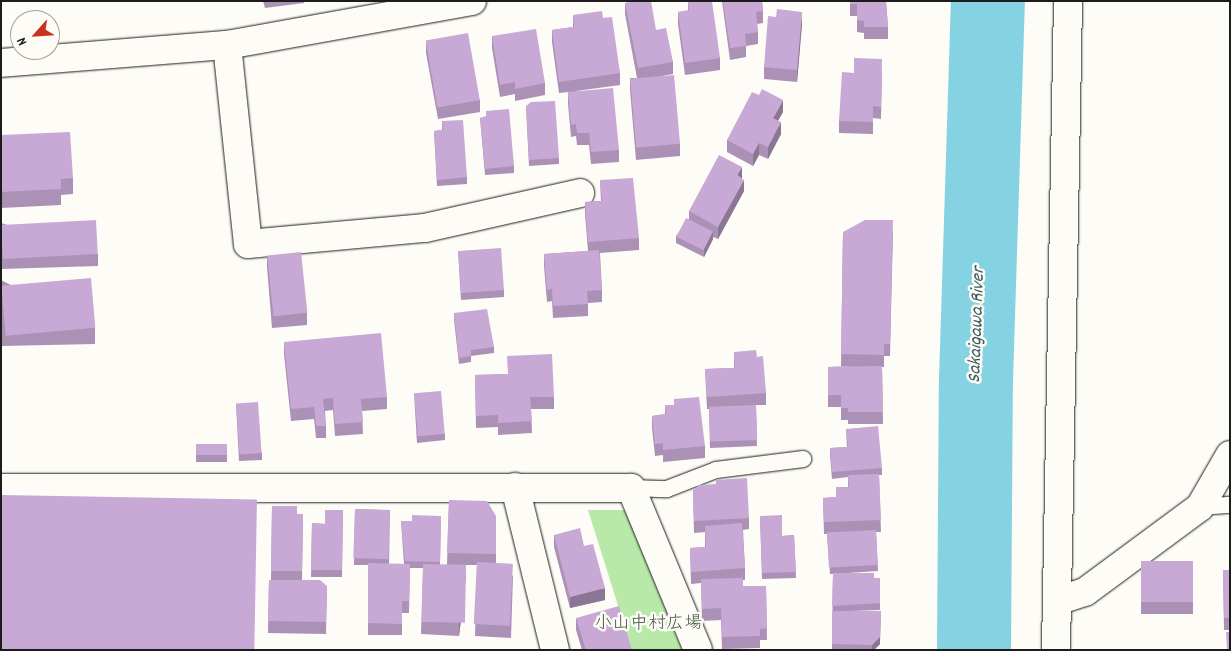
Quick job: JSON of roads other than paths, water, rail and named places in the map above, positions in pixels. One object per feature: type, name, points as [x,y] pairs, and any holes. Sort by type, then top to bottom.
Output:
[{"type":"street","points":[[1,63],[227,45],[472,1]]},
{"type":"street","points":[[1056,650],[1068,1]]},
{"type":"street","points":[[227,45],[248,244],[426,228],[580,193]]},
{"type":"street","points":[[1057,601],[1085,592],[1200,507],[1230,455]]},
{"type":"street","points":[[515,486],[555,650]]},
{"type":"street","points":[[1,488],[515,486],[631,488],[698,650]]},
{"type":"lane","points":[[631,488],[667,488],[716,470],[803,460]]},
{"type":"lane","points":[[1200,507],[1230,506]]},
{"type":"waterway","name":"Sakaigawa River","points":[[974,650],[976,380],[988,1]]},
{"type":"park label","name":"小山中村広場","points":[[648,625]]}]
